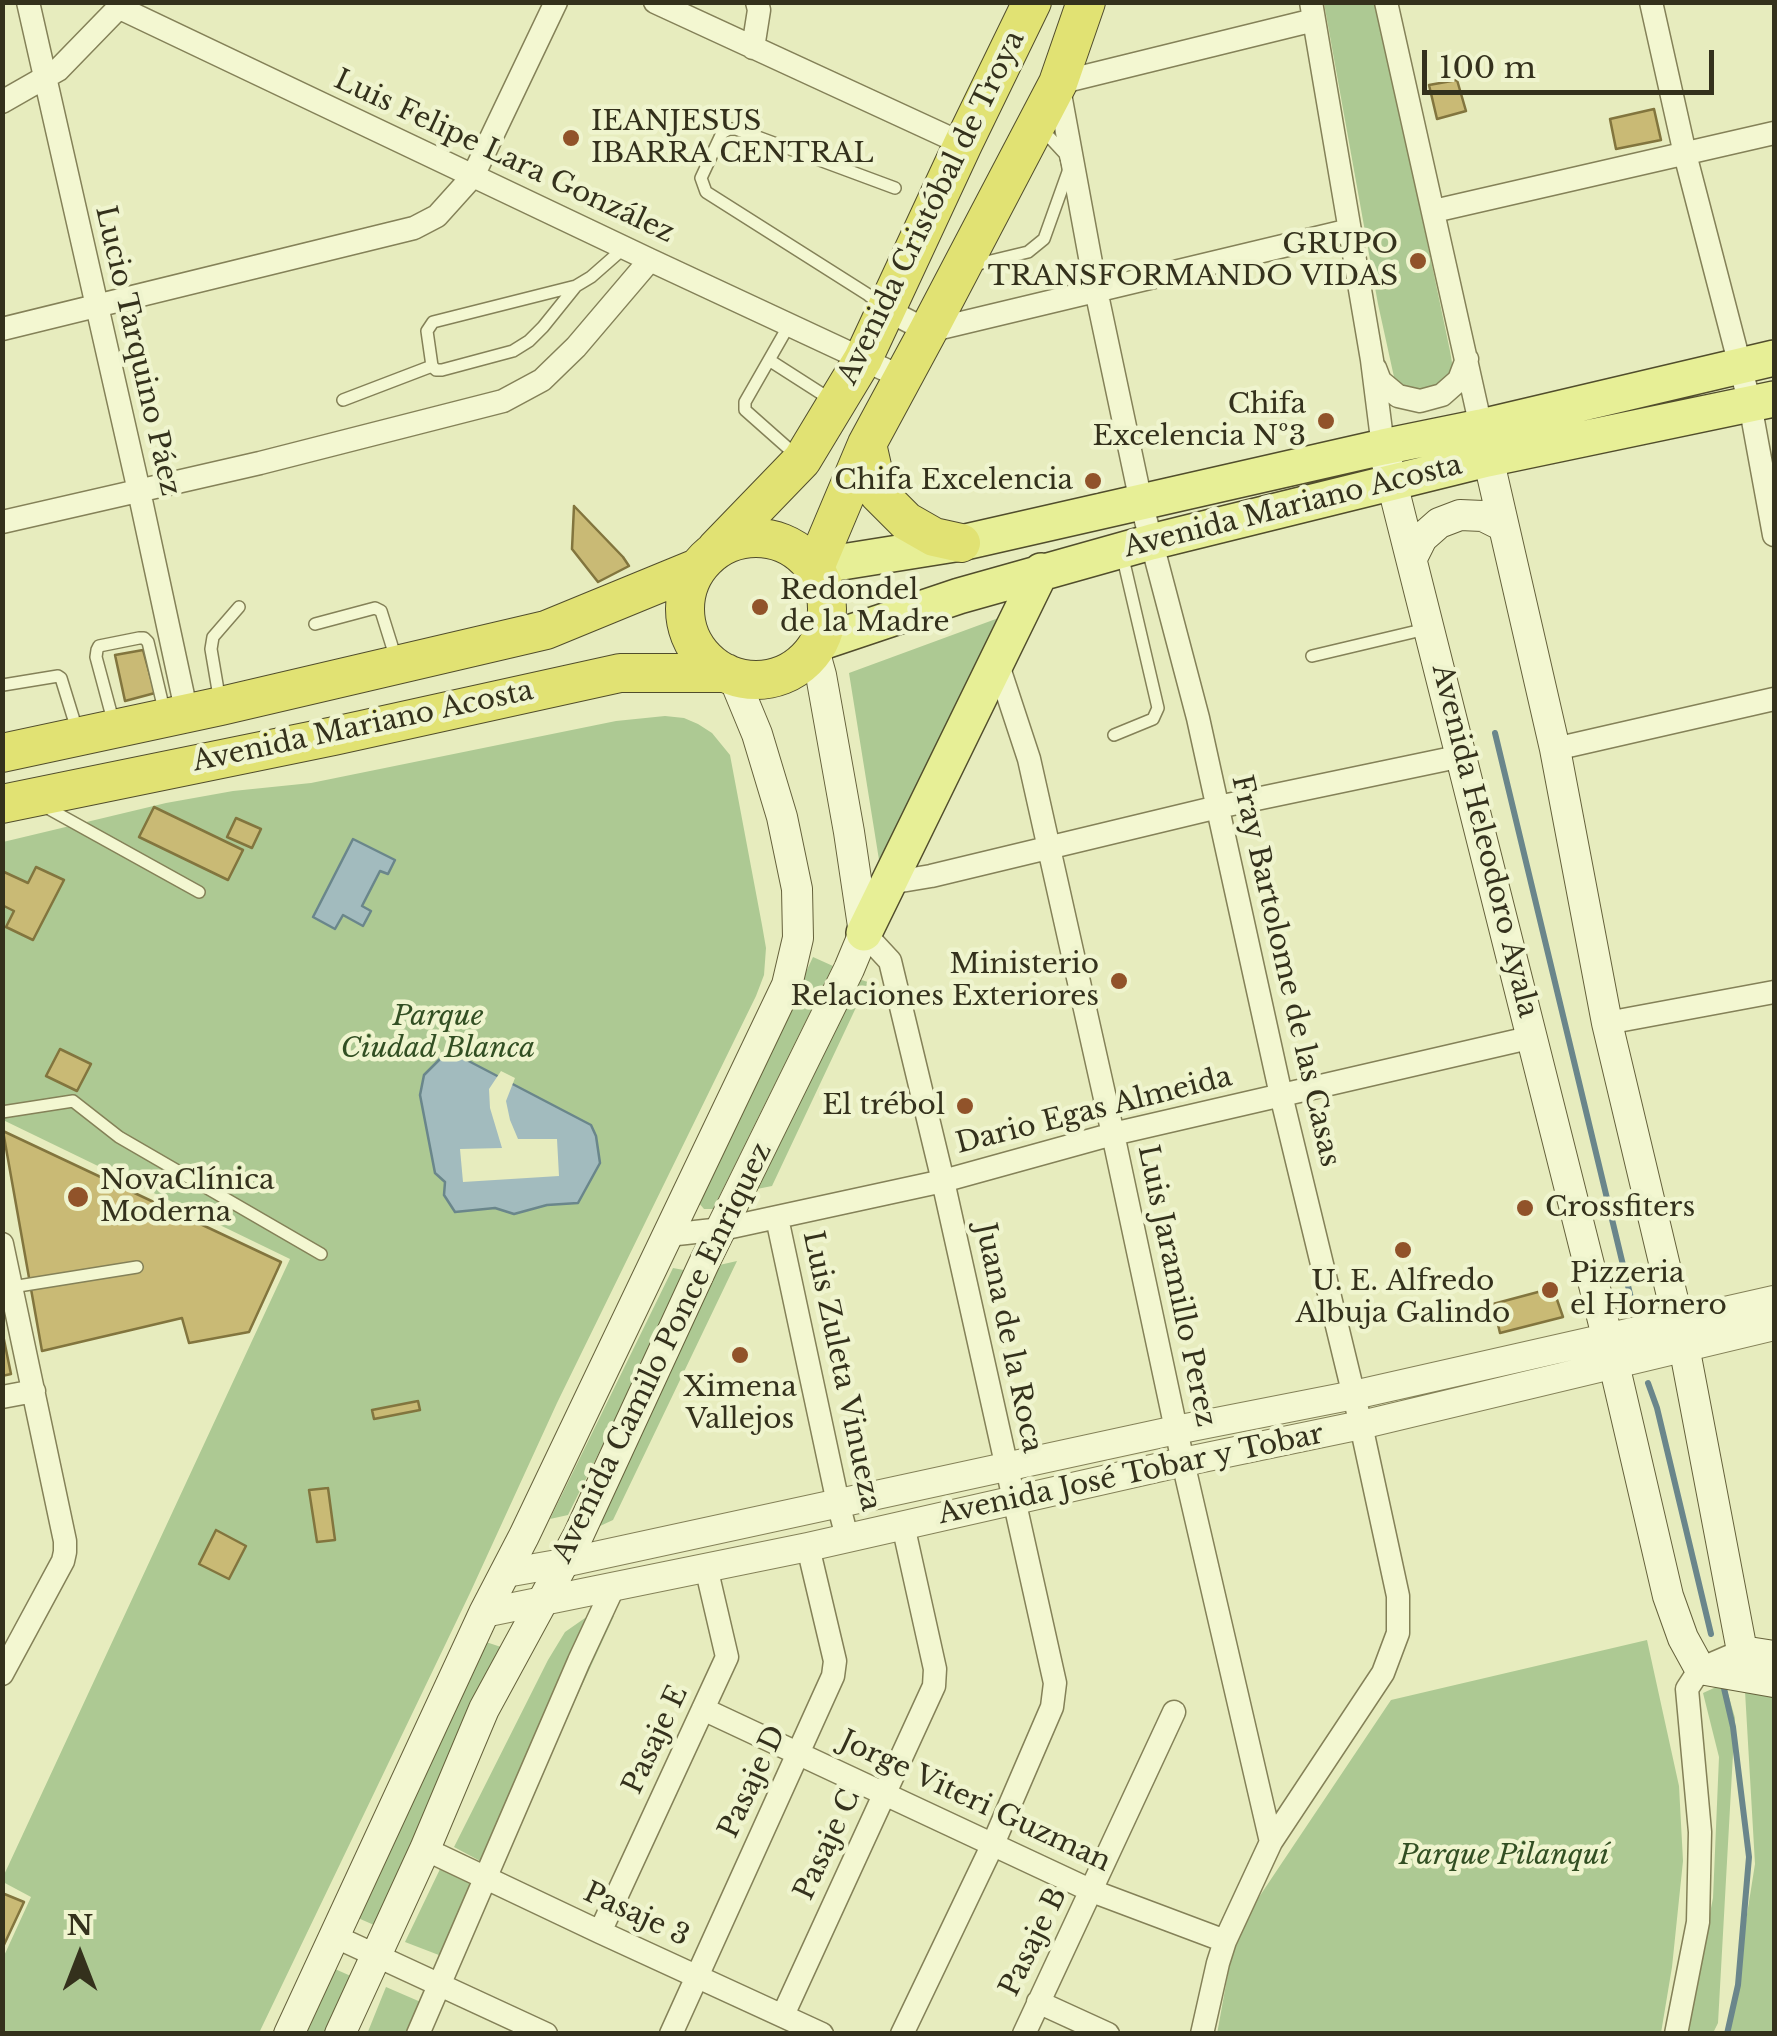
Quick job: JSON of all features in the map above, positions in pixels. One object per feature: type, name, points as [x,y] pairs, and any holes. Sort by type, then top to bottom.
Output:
[{"type":"highway","name":"Avenida Cristóbal de Troya","points":[[706,559],[802,460],[863,359],[1032,2]]},
{"type":"highway","name":"Avenida Cristóbal de Troya","points":[[816,566],[866,444],[1058,83],[1086,2]]},
{"type":"highway","points":[[866,444],[878,494],[906,521],[934,537],[960,543]]},
{"type":"highway","points":[[773,539],[791,546],[816,566],[828,608],[826,626],[804,662],[763,680],[729,675],[695,646],[684,607],[688,587],[706,559],[734,541],[773,539]]},
{"type":"highway","name":"Avenida Mariano Acosta","points":[[2,753],[546,630],[706,559]]},
{"type":"highway","name":"Avenida Mariano Acosta","points":[[16,801],[620,673],[729,675]]},
{"type":"main road","name":"Avenida Mariano Acosta","points":[[816,647],[908,612],[1041,571],[1392,483],[1484,443],[1758,362]]},
{"type":"main road","name":"Avenida Mariano Acosta","points":[[816,566],[960,543],[1383,447],[1484,443],[1762,401]]},
{"type":"main road","points":[[1484,443],[1555,749],[1608,1023],[1681,1333],[1742,1651],[1774,1656]]},
{"type":"main road","name":"Avenida Heleodoro Ayala","points":[[1383,447],[1533,1036],[1668,1596],[1683,1638],[1700,1669]]},
{"type":"main road","points":[[1412,558],[1422,538],[1450,519],[1482,516],[1504,526]]},
{"type":"main road","points":[[864,934],[1041,571]]},
{"type":"main road","points":[[816,647],[864,934]]},
{"type":"main road","name":"Avenida Camilo Ponce Enriquez","points":[[289,2034],[484,1614],[787,986],[798,938],[797,889],[782,817],[757,734],[729,675]]},
{"type":"main road","name":"Avenida Camilo Ponce Enriquez","points":[[340,2034],[378,1956],[484,1709],[578,1536],[705,1261],[864,934]]},
{"type":"main road","points":[[1700,1669],[1774,1682]]},
{"type":"street","name":"Lucio Tarquino Páez","points":[[28,2],[192,713]]},
{"type":"street","points":[[2,328],[414,228],[437,216],[473,176],[556,2]]},
{"type":"street","points":[[655,2],[962,144]]},
{"type":"street","points":[[753,48],[757,2]]},
{"type":"street","points":[[1651,2],[1684,154],[1758,362],[1774,535]]},
{"type":"street","points":[[1389,3],[1484,443]]},
{"type":"street","points":[[2,102],[58,70],[122,5]]},
{"type":"street","name":"Luis Felipe Lara González","points":[[122,5],[473,176],[902,377]]},
{"type":"street","points":[[1058,83],[1313,11]]},
{"type":"street","name":"Avenida Heleodoro Ayala","points":[[1313,11],[1383,447]]},
{"type":"street","name":"Fray Bartolome de las Casas","points":[[1058,83],[1141,502],[1136,546],[1198,718],[1398,1596],[1398,1632],[1384,1672],[1270,1842]]},
{"type":"street","points":[[1434,212],[1774,133]]},
{"type":"street","points":[[885,309],[928,331],[1350,230]]},
{"type":"street","points":[[2,522],[260,463],[503,401],[542,380],[576,347],[650,260]]},
{"type":"street","points":[[1372,360],[1380,381],[1398,396],[1420,401],[1442,395],[1459,380],[1467,359]]},
{"type":"street","name":"Luis Jaramillo Perez","points":[[997,662],[1029,759],[1270,1842]]},
{"type":"street","points":[[1555,749],[1774,699]]},
{"type":"street","points":[[889,884],[1218,806],[1462,756]]},
{"type":"street","name":"Juana de la Roca","points":[[864,934],[890,961],[1055,1683],[1052,1706],[993,1844],[902,2034]]},
{"type":"street","points":[[1608,1023],[1774,992]]},
{"type":"street","name":"Dario Egas Almeida","points":[[668,1235],[722,1229],[943,1181],[1113,1134],[1533,1036]]},
{"type":"street","name":"Luis Zuleta Vinueza","points":[[777,1218],[847,1537]]},
{"type":"street","points":[[2,1244],[65,1552],[2,1674]]},
{"type":"street","name":"Avenida José Tobar y Tobar","points":[[484,1614],[1361,1425],[1681,1333],[1774,1300]]},
{"type":"street","name":"Avenida José Tobar y Tobar","points":[[1681,1333],[1774,1326]]},
{"type":"street","name":"Avenida José Tobar y Tobar","points":[[506,1573],[563,1564],[1176,1430],[1610,1351]]},
{"type":"street","points":[[2,1397],[34,1390]]},
{"type":"street","name":"Pasaje C","points":[[783,2015],[934,1686],[934,1669],[903,1525]]},
{"type":"street","name":"Pasaje D","points":[[671,2034],[834,1676],[835,1661],[808,1547]]},
{"type":"street","name":"Pasaje E","points":[[600,1932],[727,1658],[706,1567]]},
{"type":"street","points":[[418,2034],[613,1588]]},
{"type":"street","points":[[1676,2034],[1698,1922],[1700,1832],[1687,1689],[1700,1669],[1742,1651]]},
{"type":"street","name":"Jorge Viteri Guzman","points":[[703,1709],[1092,1891],[1225,1941]]},
{"type":"street","name":"Pasaje B","points":[[1024,2034],[1174,1712]]},
{"type":"street","points":[[1202,2034],[1225,1941],[1270,1842]]},
{"type":"street","name":"Pasaje 3","points":[[425,1849],[822,2034]]},
{"type":"street","points":[[334,1936],[546,2034]]},
{"type":"street","points":[[1038,2002],[1108,2034]]},
{"type":"lane","points":[[961,268],[1028,252],[1044,239],[1068,169],[1065,154],[1036,124]]},
{"type":"lane","points":[[885,309],[706,192],[701,178],[722,133],[736,129],[895,188]]},
{"type":"lane","points":[[576,286],[543,327],[513,351],[442,370],[432,366],[427,331],[433,322],[576,286],[624,248]]},
{"type":"lane","points":[[789,324],[745,402],[745,410],[802,460]]},
{"type":"lane","points":[[769,360],[836,403]]},
{"type":"lane","points":[[343,400],[432,366]]},
{"type":"lane","points":[[1114,736],[1154,719],[1158,708],[1136,546]]},
{"type":"lane","points":[[192,713],[213,666],[212,637],[238,607]]},
{"type":"lane","points":[[315,624],[375,608],[381,611],[398,666]]},
{"type":"lane","points":[[1312,656],[1430,628]]},
{"type":"lane","points":[[97,733],[96,656],[100,646],[113,643],[144,638],[192,713]]},
{"type":"lane","points":[[4,685],[58,676],[97,733]]},
{"type":"lane","points":[[16,801],[199,892]]},
{"type":"lane","points":[[2,1112],[74,1102],[119,1137],[321,1254]]},
{"type":"lane","points":[[12,1287],[138,1268]]},
{"type":"green space","points":[[1324,3],[1377,3],[1453,368],[1444,390],[1403,392],[1394,377]]},
{"type":"green space","points":[[1004,616],[880,866],[849,673]]},
{"type":"green space","name":"Parque Ciudad Blanca","points":[[665,716],[698,724],[712,733],[730,755],[766,948],[764,975],[259,2033],[2,2033],[3,1958],[31,1897],[3,1882],[3,1877],[290,1259],[3,1120],[3,842],[166,803],[311,783],[616,721]]},
{"type":"green space","points":[[813,957],[833,966],[713,1209],[704,1209],[698,1202]]},
{"type":"green space","points":[[855,978],[868,982],[772,1186],[752,1190]]},
{"type":"green space","points":[[737,1261],[613,1520],[600,1526],[592,1521],[715,1266]]},
{"type":"green space","points":[[673,1268],[689,1271],[568,1515],[550,1519]]},
{"type":"green space","points":[[614,1616],[497,1870],[454,1847],[565,1632],[585,1618]]},
{"type":"green space","name":"Parque Pilanquí","points":[[1647,1640],[1679,1786],[1683,1861],[1661,2033],[1217,2034],[1232,1951],[1247,1915],[1391,1700]]},
{"type":"green space","points":[[483,1641],[504,1648],[374,1925],[358,1918]]},
{"type":"green space","points":[[1725,1683],[1735,1718],[1718,2023],[1713,2033],[1686,2034],[1713,1898],[1719,1757],[1703,1693]]},
{"type":"green space","points":[[1745,1691],[1774,1696],[1774,2033],[1728,2034],[1755,1864]]},
{"type":"green space","points":[[441,1867],[490,1890],[457,1962],[405,1942]]},
{"type":"green space","points":[[335,1969],[353,1977],[325,2033],[304,2034]]},
{"type":"green space","points":[[386,1987],[423,2003],[409,2033],[367,2034]]},
{"type":"water","points":[[353,839],[395,860],[388,874],[380,871],[362,906],[371,911],[363,926],[343,915],[335,929],[313,917]]},
{"type":"water","points":[[459,1056],[591,1125],[600,1163],[578,1203],[547,1205],[514,1214],[495,1208],[455,1212],[444,1195],[445,1182],[435,1173],[420,1095],[424,1075],[440,1059]]},
{"type":"pier","points":[[501,1071],[515,1078],[506,1101],[518,1139],[557,1139],[559,1176],[463,1182],[460,1149],[502,1148],[490,1108],[489,1089]]},
{"type":"building","points":[[1457,80],[1466,111],[1437,119],[1429,85]]},
{"type":"building","points":[[1654,109],[1661,140],[1616,149],[1610,119]]},
{"type":"building","points":[[574,506],[629,566],[598,582],[572,549]]},
{"type":"building","points":[[143,650],[155,693],[125,701],[115,655]]},
{"type":"building","points":[[154,807],[243,850],[228,880],[139,837]]},
{"type":"building","points":[[236,818],[261,829],[252,848],[227,837]]},
{"type":"building","points":[[36,867],[64,880],[33,940],[6,927],[14,911],[2,905],[2,871],[28,883]]},
{"type":"building","points":[[60,1049],[91,1064],[77,1091],[46,1076]]},
{"type":"building","name":"NovaClínica Moderna","points":[[3,1131],[281,1262],[249,1332],[189,1343],[182,1318],[42,1351]]},
{"type":"building","points":[[1553,1288],[1563,1317],[1500,1333],[1493,1304]]},
{"type":"building","points":[[2,1330],[11,1374],[2,1376]]},
{"type":"building","points":[[418,1401],[420,1410],[374,1419],[372,1410]]},
{"type":"building","points":[[328,1488],[335,1540],[317,1542],[309,1490]]},
{"type":"building","points":[[216,1530],[246,1546],[229,1579],[199,1564]]},
{"type":"building","points":[[2,1893],[24,1902],[2,1949]]},
{"type":"waterway","points":[[1495,733],[1636,1319]]},
{"type":"waterway","points":[[1648,1383],[1711,1634]]},
{"type":"waterway","points":[[1723,1684],[1733,1727],[1749,1857],[1738,1985],[1727,2034]]},
{"type":"place","name":"IEANJESUS IBARRA CENTRAL","points":[[571,138]]},
{"type":"place","name":"GRUPO TRANSFORMANDO VIDAS","points":[[1418,261]]},
{"type":"place","name":"Chifa Excelencia Nº3","points":[[1326,421]]},
{"type":"place","name":"Chifa Excelencia","points":[[1093,481]]},
{"type":"place","name":"Redondel de la Madre","points":[[760,607]]},
{"type":"place","name":"Ministerio Relaciones Exteriores","points":[[1119,981]]},
{"type":"place","name":"El trébol","points":[[965,1106]]},
{"type":"place","name":"NovaClínica Moderna","points":[[78,1197]]},
{"type":"place","name":"Crossfiters","points":[[1525,1208]]},
{"type":"place","name":"U. E. Alfredo Albuja Galindo","points":[[1403,1250]]},
{"type":"place","name":"Pizzeria el Hornero","points":[[1550,1290]]},
{"type":"place","name":"Ximena Vallejos","points":[[740,1355]]}]
